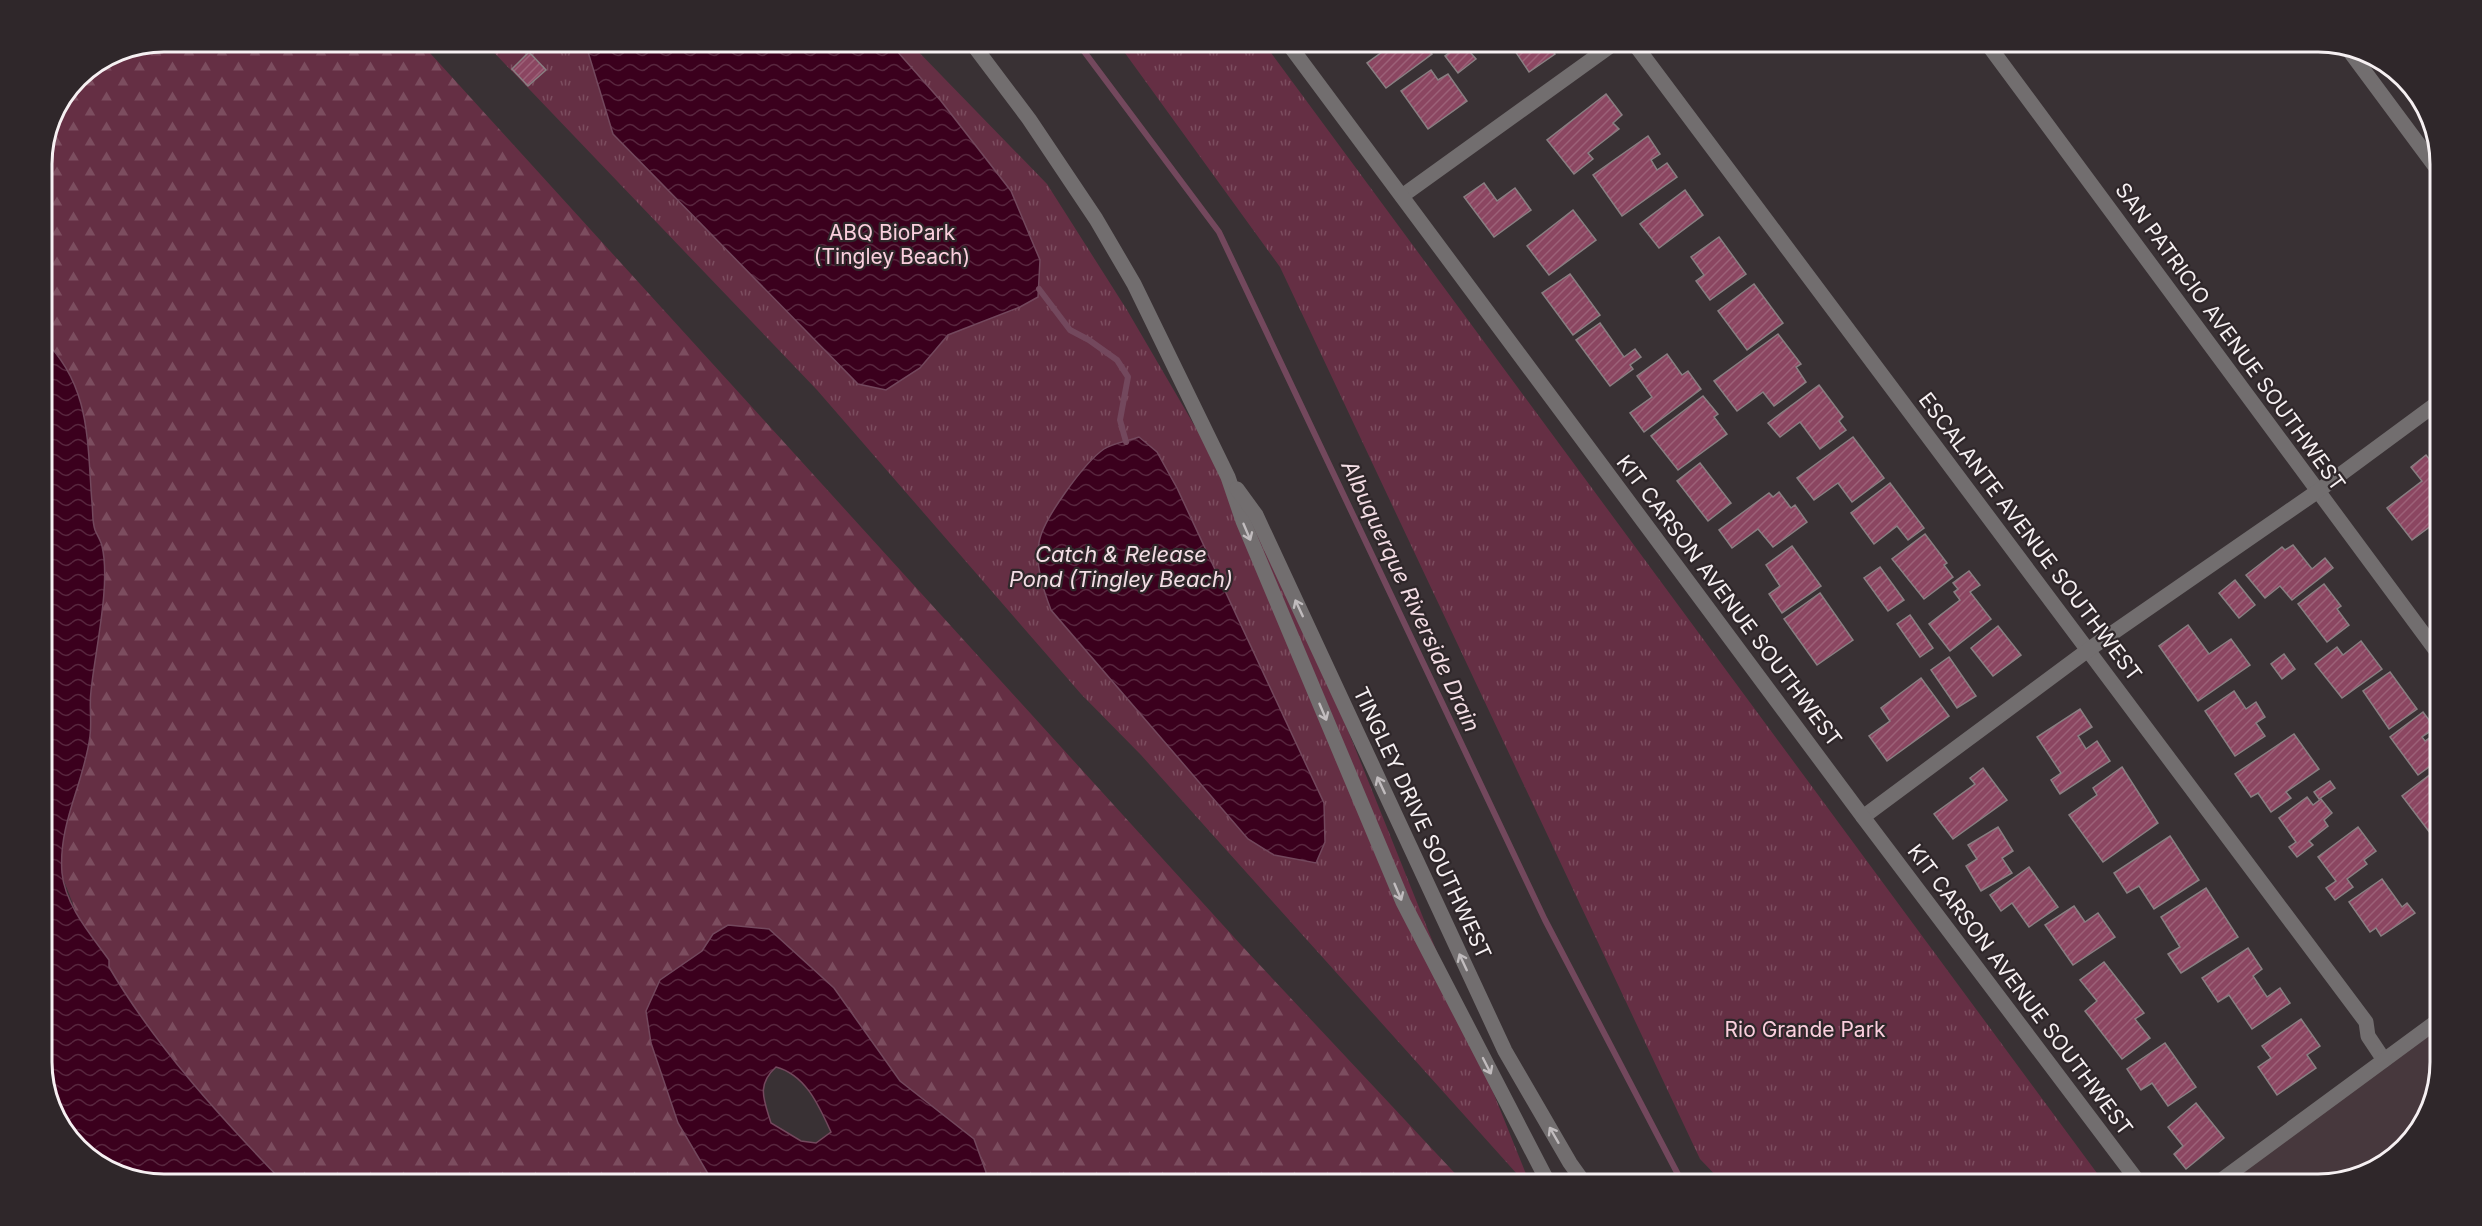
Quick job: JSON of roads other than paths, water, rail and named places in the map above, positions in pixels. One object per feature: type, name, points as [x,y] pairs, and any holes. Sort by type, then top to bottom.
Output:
[{"type":"street","name":"KIT CARSON AVENUE SOUTHWEST","points":[[1295,52],[1863,817],[2132,1174]]},
{"type":"street","points":[[1402,196],[1602,52]]},
{"type":"street","name":"ESCALANTE AVENUE SOUTHWEST","points":[[1641,52],[2366,1022],[2368,1036],[2384,1060]]},
{"type":"street","name":"SAN PATRICIO AVENUE SOUTHWEST","points":[[1994,52],[2430,642]]},
{"type":"street","name":"TINGLEY DRIVE SOUTHWEST","points":[[979,53],[1029,119],[1107,238],[1134,284],[1228,477],[1243,521],[1403,902],[1544,1174]]},
{"type":"street","points":[[2355,59],[2429,158]]},
{"type":"street","points":[[1863,817],[2088,650],[2318,491],[2429,409]]},
{"type":"street","name":"TINGLEY DRIVE SOUTHWEST","points":[[1228,477],[1256,516],[1505,1051],[1578,1174]]},
{"type":"street","points":[[2230,1174],[2430,1026]]},
{"type":"water","points":[[588,53],[898,53],[941,101],[1011,191],[1040,260],[1038,297],[1020,307],[948,335],[920,368],[886,390],[858,384],[613,134]]},
{"type":"water","points":[[53,350],[70,375],[84,415],[93,523],[101,544],[105,579],[90,697],[90,736],[83,771],[64,837],[62,873],[64,885],[73,908],[109,960],[109,967],[127,997],[168,1053],[237,1134],[275,1174],[165,1174],[129,1168],[102,1155],[80,1135],[71,1124],[58,1097],[53,1069]]},
{"type":"water","name":"Catch & Release Pond (Tingley Beach)","points":[[1139,437],[1157,452],[1177,488],[1324,803],[1325,842],[1316,863],[1274,855],[1248,839],[1051,610],[1038,560],[1039,543],[1048,520],[1066,492],[1096,456],[1108,447]]},
{"type":"water","points":[[728,925],[769,929],[834,988],[900,1081],[974,1139],[986,1174],[708,1174],[678,1123],[651,1043],[646,1011],[660,980],[702,951],[713,934]],"holes":[[[776,1067],[796,1077],[810,1093],[831,1132],[816,1143],[801,1141],[771,1123],[764,1100],[766,1080]]]},
{"type":"waterway","name":"Albuquerque Riverside Drain","points":[[1085,53],[1219,232],[1545,920],[1678,1174]]},
{"type":"waterway","points":[[1039,289],[1070,330],[1117,360],[1128,377],[1120,420],[1126,442]]},
{"type":"park label","name":"ABQ BioPark (Tingley Beach)","points":[[892,245]]},
{"type":"park label","name":"Rio Grande Park","points":[[1805,1030]]}]
